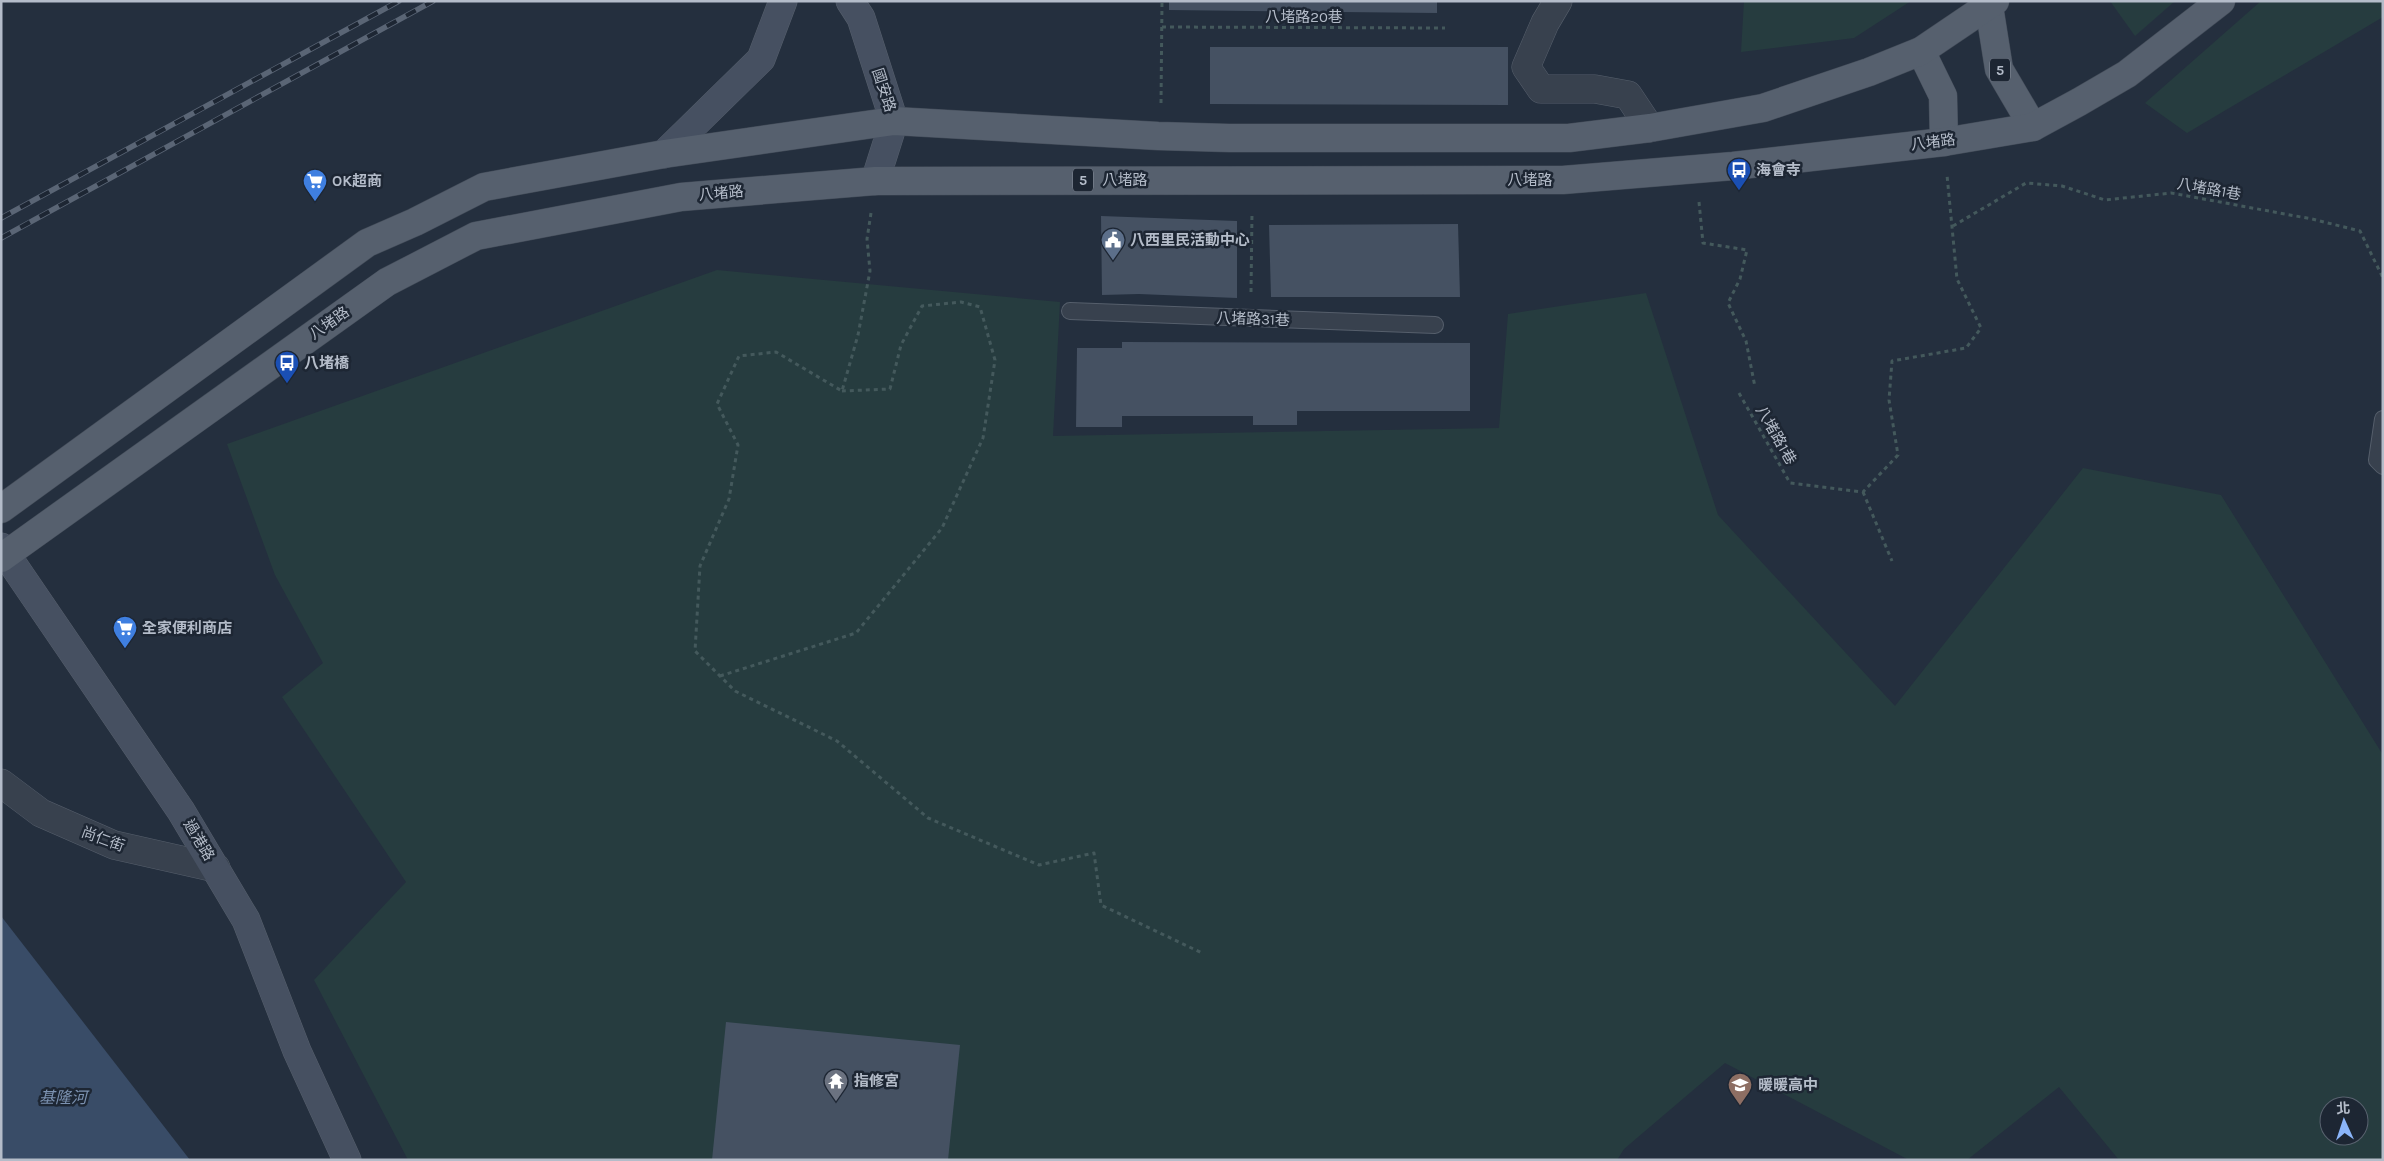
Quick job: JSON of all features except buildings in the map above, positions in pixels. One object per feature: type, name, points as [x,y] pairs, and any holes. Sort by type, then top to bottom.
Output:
[{"type":"main road","name":"八堵路","points":[[3,553],[387,282],[476,236],[681,197],[875,181],[1564,180],[1696,169],[1944,142],[2033,126],[2127,74],[2221,1]]},
{"type":"main road","name":"5","points":[[1,509],[367,243],[415,222],[484,187],[664,154],[894,121],[1158,136],[1569,138],[1650,128],[1763,108],[1869,72],[1921,51],[1992,4],[1999,69],[2033,126]]},
{"type":"main road","points":[[1921,51],[1943,96],[1944,142]]},
{"type":"street","points":[[664,154],[761,59],[783,1]]},
{"type":"street","name":"國安路","points":[[850,1],[861,18],[894,121],[875,181]]},
{"type":"street","points":[[1558,1],[1545,23],[1526,67],[1541,89],[1595,89],[1628,95],[1650,128]]},
{"type":"street","name":"過港路","points":[[3,553],[182,811],[246,920],[297,1051],[347,1160]]},
{"type":"street","name":"尚仁街","points":[[1,783],[41,813],[114,845],[216,868]]},
{"type":"lane","name":"八堵路31巷","points":[[1070,311],[1436,325]]},
{"type":"lane","points":[[2383,419],[2377,460],[2383,466]]},
{"type":"path","points":[[1158,136],[1162,1]]},
{"type":"path","name":"八堵路20巷","points":[[1162,28],[1444,28]]},
{"type":"path","points":[[1892,561],[1863,492],[1898,455],[1889,400],[1892,361],[1966,348],[1981,328],[1957,279],[1944,142]]},
{"type":"path","points":[[1696,169],[1703,243],[1747,250],[1740,279],[1728,303],[1746,341],[1755,387]]},
{"type":"path","points":[[1250,319],[1251,180]]},
{"type":"path","points":[[842,391],[858,334],[870,271],[868,239],[875,181]]},
{"type":"path","name":"八堵路1巷","points":[[1953,226],[2026,183],[2062,186],[2105,200],[2171,192],[2360,231],[2383,278]]},
{"type":"path","points":[[720,676],[856,633],[942,528],[983,438],[995,360],[980,307],[961,302],[922,306],[902,346],[890,389],[842,391],[776,352],[739,356],[716,404],[738,445],[729,499],[700,566],[694,651],[735,691],[837,742],[928,818],[1039,865],[1094,853],[1101,905],[1202,953]]},
{"type":"path","name":"八堵路1巷","points":[[1739,393],[1790,483],[1863,492]]},
{"type":"green space","points":[[1744,1],[1911,1],[1854,38],[1741,52]]},
{"type":"green space","points":[[2110,1],[2175,1],[2135,36]]},
{"type":"green space","points":[[2261,1],[2383,1],[2383,17],[2187,133],[2145,103]]},
{"type":"green space","points":[[717,270],[1060,302],[1053,436],[1499,428],[1508,314],[1646,293],[1718,515],[1895,706],[2083,468],[2221,495],[2383,755],[2383,1160],[2119,1160],[2059,1087],[1967,1160],[1909,1160],[1725,1063],[1624,1149],[1617,1160],[408,1160],[314,980],[406,882],[282,697],[323,663],[275,575],[227,444]]},
{"type":"water","name":"基隆河","points":[[1,916],[190,1160],[1,1160]]},
{"type":"railway","points":[[1,218],[399,1]]},
{"type":"railway","points":[[1,238],[433,1]]},
{"type":"place","name":"海會寺","points":[[1739,191]]},
{"type":"place","name":"OK超商","points":[[315,202]]},
{"type":"place","name":"八西里民活動中心","points":[[1113,261]]},
{"type":"place","name":"八堵橋","points":[[287,384]]},
{"type":"place","name":"全家便利商店","points":[[125,649]]},
{"type":"place","name":"指修宮","points":[[836,1102]]},
{"type":"place","name":"暖暖高中","points":[[1740,1106]]}]
